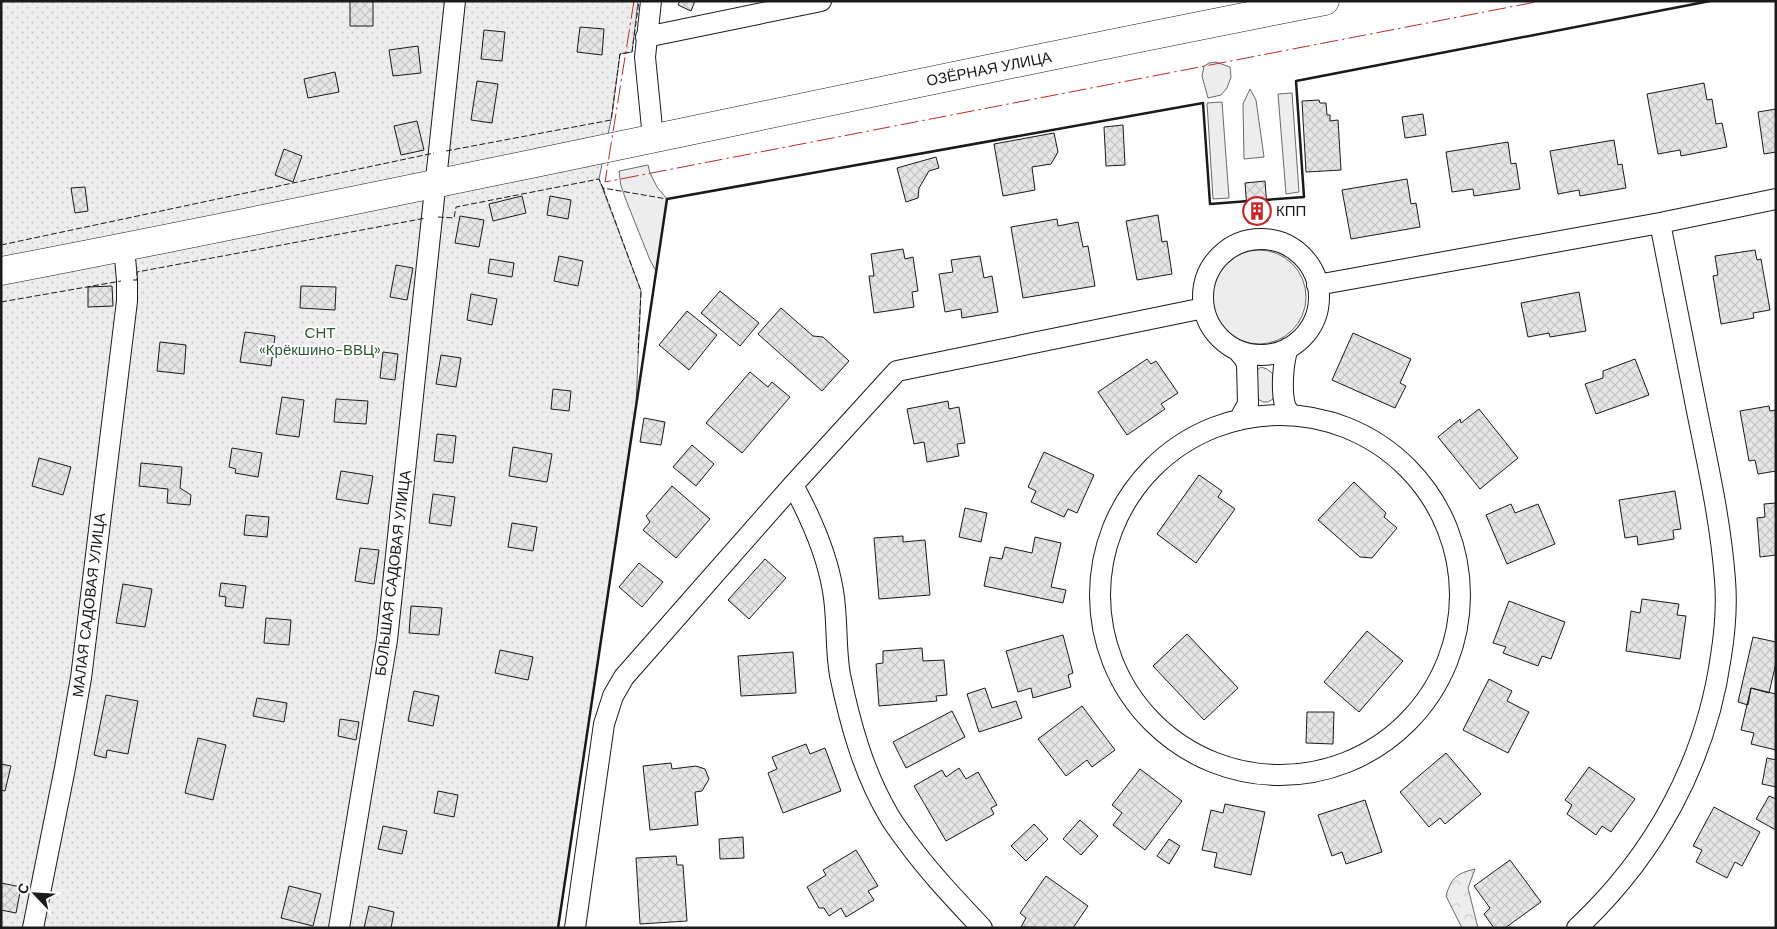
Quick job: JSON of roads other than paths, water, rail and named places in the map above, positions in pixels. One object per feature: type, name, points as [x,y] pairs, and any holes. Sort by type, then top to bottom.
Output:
[{"type":"main road","name":"ОЗЁРНАЯ УЛИЦА","points":[[1,271],[436,185],[653,138],[1325,1]]},
{"type":"street","name":"БОЛЬШАЯ САДОВАЯ УЛИЦА","points":[[339,928],[387,640],[454,1]]},
{"type":"street","points":[[651,1],[645,57],[653,138]]},
{"type":"street","points":[[646,37],[821,1]]},
{"type":"street","points":[[1317,284],[1660,223],[1776,199]]},
{"type":"street","points":[[1577,928],[1610,896],[1636,862],[1668,814],[1686,778],[1698,751],[1709,715],[1718,676],[1724,632],[1725,582],[1720,528],[1660,223]]},
{"type":"street","points":[[1251,240],[1266,240],[1280,243],[1293,249],[1304,258],[1317,284],[1319,299],[1316,314],[1310,328],[1300,340],[1288,348],[1264,356],[1250,355],[1226,344],[1208,322],[1204,308],[1204,285],[1213,264],[1237,244],[1251,240]]},
{"type":"street","name":"МАЛАЯ САДОВАЯ УЛИЦА","points":[[33,928],[65,768],[80,678],[127,301],[124,247]]},
{"type":"street","points":[[575,928],[604,724],[613,696],[624,677],[897,371],[1204,308]]},
{"type":"street","points":[[1288,348],[1284,363],[1284,397],[1287,408],[1292,415]]},
{"type":"street","points":[[1238,351],[1247,364],[1248,404],[1238,420]]},
{"type":"street","points":[[1292,415],[1315,417],[1349,427],[1380,444],[1408,466],[1430,493],[1447,524],[1457,558],[1461,593],[1458,628],[1448,662],[1432,694],[1410,721],[1383,744],[1352,761],[1318,772],[1283,776],[1248,773],[1214,764],[1186,750],[1161,731],[1139,708],[1121,682],[1109,653],[1102,623],[1100,591],[1103,560],[1112,530],[1126,501],[1144,476],[1167,454],[1193,436],[1222,424],[1238,420],[1253,416],[1292,415]]},
{"type":"street","points":[[794,485],[809,514],[825,557],[833,592],[840,672],[852,727],[868,773],[888,815],[918,857],[943,887],[982,928]]},
{"type":"place","name":"КПП","points":[[1257,211]]},
{"type":"park label","name":"СНТ «Крёкшино-ВВЦ»","points":[[320,342]]}]
